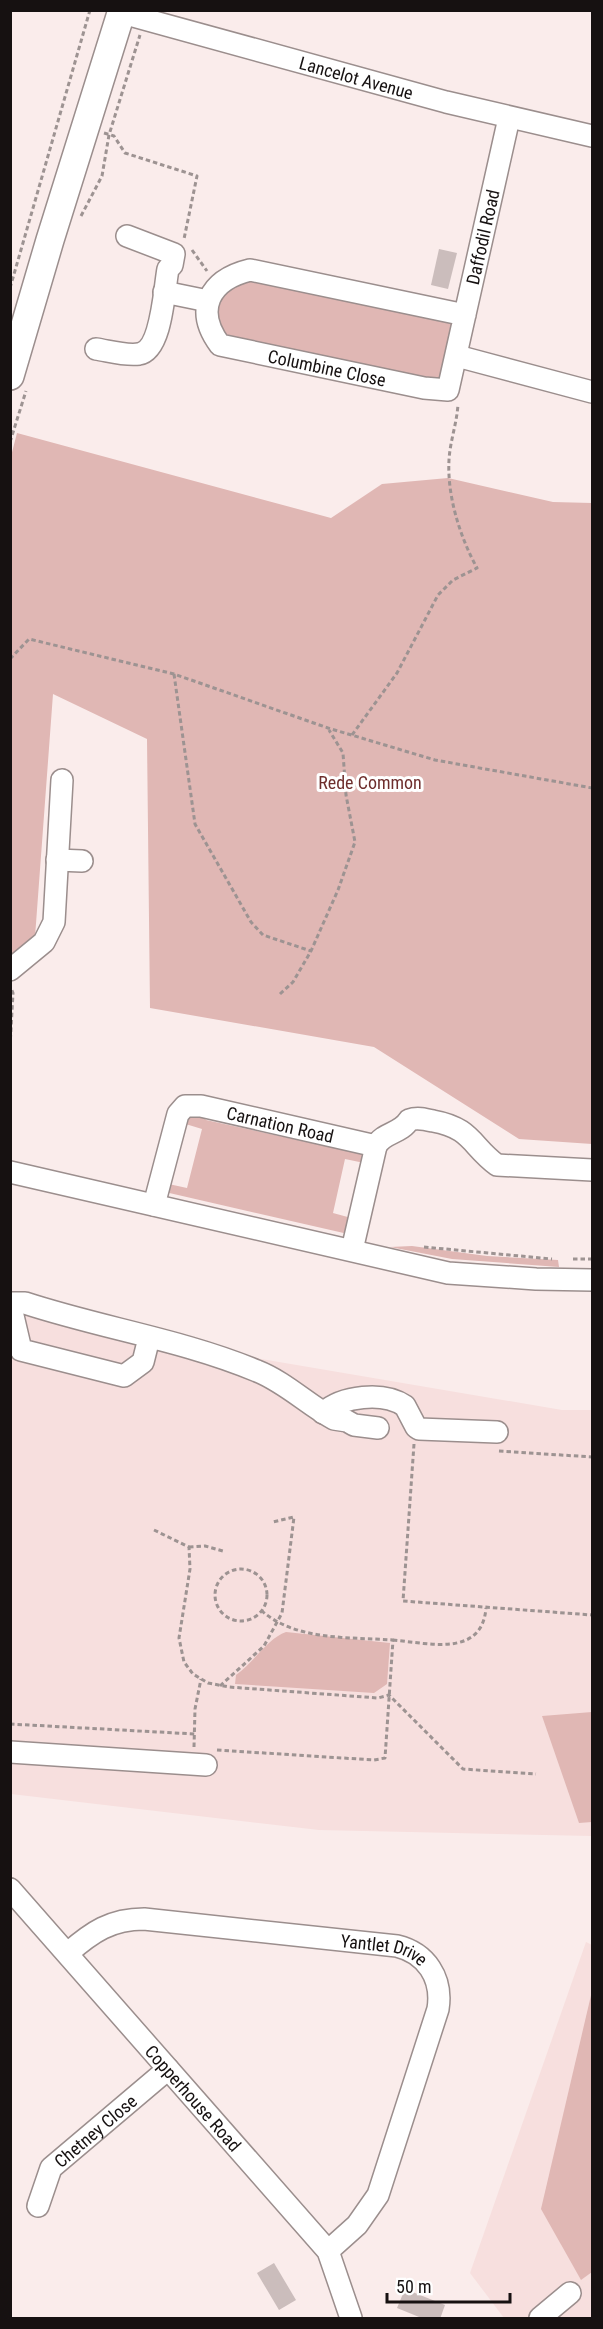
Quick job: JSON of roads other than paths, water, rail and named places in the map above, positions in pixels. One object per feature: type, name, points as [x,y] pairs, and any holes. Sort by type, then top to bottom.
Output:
[{"type":"main road","points":[[19,381],[97,131],[130,14]]},
{"type":"street","name":"Lancelot Avenue","points":[[130,14],[509,118],[592,136]]},
{"type":"street","name":"Daffodil Road","points":[[456,356],[509,118]]},
{"type":"street","points":[[96,349],[138,354],[153,346],[159,326],[164,292],[174,254],[127,236]]},
{"type":"street","points":[[164,292],[208,301],[223,280],[250,270],[465,315]]},
{"type":"street","name":"Columbine Close","points":[[208,301],[207,319],[211,333],[220,345],[239,350],[444,391],[449,388],[456,356]]},
{"type":"street","points":[[456,356],[592,390]]},
{"type":"street","points":[[10,970],[42,944],[51,930],[55,917],[62,780]]},
{"type":"street","points":[[57,860],[82,861]]},
{"type":"street","name":"Carnation Road","points":[[154,1205],[178,1114],[182,1107],[187,1105],[379,1142]]},
{"type":"street","points":[[352,1250],[379,1142],[402,1130],[410,1119],[426,1119],[461,1131],[497,1166],[592,1170]]},
{"type":"street","points":[[10,1172],[448,1273],[536,1280],[592,1280]]},
{"type":"street","points":[[150,1338],[143,1362],[124,1376],[69,1363],[21,1350],[10,1303],[25,1303],[150,1338],[257,1371],[323,1413],[354,1425],[378,1428]]},
{"type":"street","points":[[323,1413],[338,1402],[381,1398],[396,1401],[405,1406],[419,1429],[495,1441]]},
{"type":"street","points":[[10,1752],[200,1755]]},
{"type":"street","name":"Copperhouse Road","points":[[10,1889],[328,2252],[351,2319]]},
{"type":"street","name":"Yantlet Drive","points":[[68,1953],[105,1925],[124,1919],[144,1918],[398,1946],[415,1952],[424,1960],[437,1981],[438,2006],[379,2190],[363,2218],[328,2252]]},
{"type":"street","name":"Chetney Close","points":[[38,2206],[51,2168],[168,2069]]},
{"type":"street","points":[[540,2319],[570,2293]]},
{"type":"park label","name":"Rede Common","points":[[370,782]]}]
